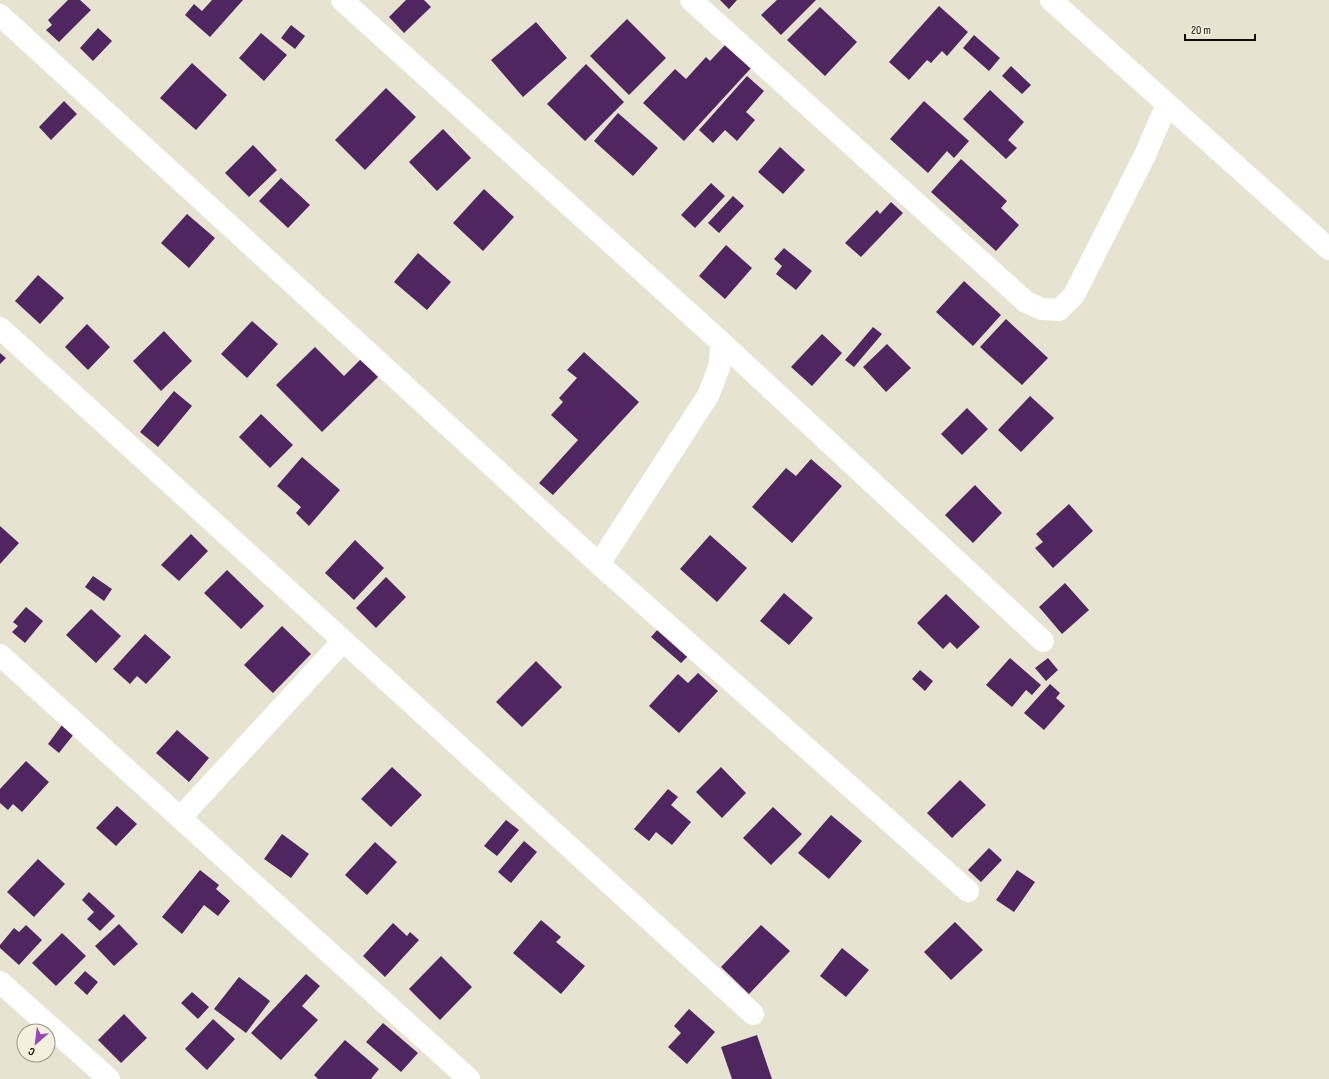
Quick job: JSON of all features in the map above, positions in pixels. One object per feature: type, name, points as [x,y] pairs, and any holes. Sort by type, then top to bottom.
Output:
[{"type":"street","points":[[342,0],[722,343],[1043,641]]},
{"type":"street","points":[[691,0],[1026,302],[1042,309],[1059,310],[1074,295],[1145,155],[1167,104]]},
{"type":"street","points":[[1051,0],[1329,249]]},
{"type":"street","points":[[0,15],[599,564],[968,891]]},
{"type":"street","points":[[0,328],[753,1014]]},
{"type":"street","points":[[599,564],[709,394],[719,367],[722,343]]},
{"type":"street","points":[[180,818],[344,641]]},
{"type":"street","points":[[0,655],[470,1079]]},
{"type":"street","points":[[0,982],[109,1079]]},
{"type":"building","points":[[68,0],[80,0],[91,10],[59,42],[46,30],[52,25],[48,20]]},
{"type":"building","points":[[212,0],[243,0],[210,37],[185,15],[194,4],[202,11]]},
{"type":"building","points":[[406,0],[424,0],[431,7],[404,33],[389,17]]},
{"type":"building","points":[[720,0],[737,0],[729,9]]},
{"type":"building","points":[[777,0],[816,0],[781,35],[761,15]]},
{"type":"building","points":[[939,6],[968,32],[947,56],[942,51],[931,63],[927,60],[909,80],[889,62]]},
{"type":"building","points":[[820,7],[857,42],[825,76],[787,40]]},
{"type":"building","points":[[627,19],[666,58],[629,95],[590,56]]},
{"type":"building","points":[[536,22],[567,58],[523,97],[491,60]]},
{"type":"building","points":[[291,25],[305,36],[295,49],[281,38]]},
{"type":"building","points":[[98,28],[112,41],[93,61],[80,48]]},
{"type":"building","points":[[261,33],[287,55],[264,81],[239,58]]},
{"type":"building","points":[[974,35],[1000,58],[989,71],[963,48]]},
{"type":"building","points":[[726,44],[752,67],[684,141],[643,103],[675,69],[686,79],[706,57],[710,61]]},
{"type":"building","points":[[192,63],[227,95],[196,130],[160,98]]},
{"type":"building","points":[[586,64],[624,102],[585,141],[547,104]]},
{"type":"building","points":[[1011,66],[1031,85],[1022,94],[1002,76]]},
{"type":"building","points":[[747,76],[764,91],[746,112],[755,120],[737,141],[725,130],[713,143],[699,130]]},
{"type":"building","points":[[386,88],[416,117],[365,170],[335,140]]},
{"type":"building","points":[[990,90],[1024,122],[1008,140],[1017,148],[1006,159],[963,119]]},
{"type":"building","points":[[64,101],[77,114],[51,140],[39,127]]},
{"type":"building","points":[[924,101],[969,141],[954,158],[947,151],[928,173],[890,139]]},
{"type":"building","points":[[618,113],[658,148],[633,176],[594,141]]},
{"type":"building","points":[[443,129],[471,158],[437,191],[409,162]]},
{"type":"building","points":[[253,145],[277,170],[249,197],[225,173]]},
{"type":"building","points":[[780,147],[805,170],[783,194],[758,172]]},
{"type":"building","points":[[961,159],[1007,201],[1001,208],[1019,225],[996,251],[931,192]]},
{"type":"building","points":[[281,178],[310,205],[288,228],[259,201]]},
{"type":"building","points":[[711,183],[725,196],[695,228],[681,215]]},
{"type":"building","points":[[484,189],[514,217],[483,251],[453,223]]},
{"type":"building","points":[[733,196],[744,206],[719,233],[708,223]]},
{"type":"building","points":[[891,202],[903,213],[861,257],[845,243],[877,210],[880,214]]},
{"type":"building","points":[[187,214],[215,238],[189,268],[161,243]]},
{"type":"building","points":[[726,245],[752,268],[725,299],[699,276]]},
{"type":"building","points":[[784,248],[812,271],[796,290],[776,274],[782,266],[774,259]]},
{"type":"building","points":[[418,253],[451,282],[427,310],[394,282]]},
{"type":"building","points":[[38,275],[64,298],[40,324],[15,301]]},
{"type":"building","points":[[964,281],[1001,315],[973,346],[936,312]]},
{"type":"building","points":[[1006,319],[1048,358],[1022,385],[980,347]]},
{"type":"building","points":[[252,321],[278,344],[247,378],[221,354]]},
{"type":"building","points":[[87,324],[110,347],[88,370],[65,347]]},
{"type":"building","points":[[873,327],[882,334],[854,367],[845,360]]},
{"type":"building","points":[[164,331],[192,361],[161,391],[133,361]]},
{"type":"building","points":[[822,334],[842,353],[812,386],[791,367]]},
{"type":"building","points":[[887,344],[911,368],[886,392],[863,367]]},
{"type":"building","points":[[315,347],[344,376],[361,359],[378,377],[322,432],[276,385]]},
{"type":"building","points":[[584,352],[639,402],[553,495],[539,483],[578,440],[551,415],[563,402],[559,398],[577,378],[567,370]]},
{"type":"building","points":[[0,353],[6,358],[0,364]]},
{"type":"building","points":[[174,391],[192,406],[158,447],[140,432]]},
{"type":"building","points":[[1030,396],[1054,418],[1021,452],[998,430]]},
{"type":"building","points":[[967,408],[988,429],[962,455],[941,434]]},
{"type":"building","points":[[261,414],[293,445],[270,468],[239,437]]},
{"type":"building","points":[[302,457],[340,490],[309,526],[296,513],[301,507],[277,486]]},
{"type":"building","points":[[811,459],[842,486],[792,543],[752,507],[786,468],[796,476]]},
{"type":"building","points":[[975,485],[1002,513],[973,543],[945,515]]},
{"type":"building","points":[[1069,504],[1093,531],[1053,568],[1035,548],[1043,542],[1036,534]]},
{"type":"building","points":[[0,526],[19,543],[0,564]]},
{"type":"building","points":[[191,534],[208,551],[179,581],[161,565]]},
{"type":"building","points":[[710,535],[747,568],[717,602],[680,569]]},
{"type":"building","points":[[355,540],[384,568],[354,600],[325,573]]},
{"type":"building","points":[[227,570],[264,606],[241,629],[204,593]]},
{"type":"building","points":[[93,576],[112,589],[104,601],[85,587]]},
{"type":"building","points":[[386,577],[406,597],[376,628],[356,608]]},
{"type":"building","points":[[1065,583],[1089,610],[1062,634],[1039,607]]},
{"type":"building","points":[[784,593],[813,618],[789,645],[760,621]]},
{"type":"building","points":[[946,594],[980,627],[957,649],[950,642],[943,649],[917,623]]},
{"type":"building","points":[[26,607],[43,621],[25,643],[12,632],[18,626],[13,622]]},
{"type":"building","points":[[91,609],[121,636],[96,663],[66,635]]},
{"type":"building","points":[[282,626],[311,654],[273,693],[244,665]]},
{"type":"building","points":[[658,629],[688,656],[681,663],[651,637]]},
{"type":"building","points":[[145,634],[171,657],[146,684],[137,676],[130,684],[113,669]]},
{"type":"building","points":[[1010,658],[1041,685],[1032,695],[1026,690],[1012,707],[986,685]]},
{"type":"building","points":[[1048,658],[1058,670],[1046,681],[1035,668]]},
{"type":"building","points":[[536,661],[562,687],[522,727],[496,702]]},
{"type":"building","points":[[920,670],[933,681],[925,691],[912,679]]},
{"type":"building","points":[[698,673],[718,691],[679,733],[649,706],[678,674],[688,683]]},
{"type":"building","points":[[1050,684],[1060,693],[1056,698],[1065,706],[1044,730],[1024,713]]},
{"type":"building","points":[[62,725],[74,734],[59,753],[48,744]]},
{"type":"building","points":[[177,730],[209,758],[189,782],[156,753]]},
{"type":"building","points":[[26,761],[49,782],[22,812],[13,804],[8,810],[0,803],[0,789]]},
{"type":"building","points":[[392,767],[422,795],[391,827],[361,799]]},
{"type":"building","points":[[721,767],[746,793],[722,818],[696,792]]},
{"type":"building","points":[[960,780],[986,805],[952,838],[927,813]]},
{"type":"building","points":[[668,789],[678,797],[671,805],[691,822],[672,845],[656,832],[649,841],[634,829]]},
{"type":"building","points":[[117,806],[137,824],[116,846],[96,828]]},
{"type":"building","points":[[773,807],[802,834],[771,865],[743,838]]},
{"type":"building","points":[[831,815],[862,841],[829,879],[798,853]]},
{"type":"building","points":[[506,820],[519,830],[497,856],[484,846]]},
{"type":"building","points":[[282,834],[309,854],[291,878],[264,859]]},
{"type":"building","points":[[524,841],[537,852],[511,883],[498,872]]},
{"type":"building","points":[[375,842],[397,862],[367,895],[345,875]]},
{"type":"building","points":[[989,848],[1002,860],[981,882],[968,870]]},
{"type":"building","points":[[38,859],[65,884],[34,917],[7,892]]},
{"type":"building","points":[[200,870],[219,885],[216,889],[230,901],[218,916],[204,905],[182,934],[162,917]]},
{"type":"building","points":[[1017,870],[1035,882],[1014,912],[996,900]]},
{"type":"building","points":[[89,892],[115,916],[100,931],[87,919],[94,912],[82,900]]},
{"type":"building","points":[[541,920],[561,937],[556,942],[585,966],[561,994],[513,953]]},
{"type":"building","points":[[955,922],[983,950],[951,980],[924,952]]},
{"type":"building","points":[[393,923],[407,936],[410,932],[419,940],[385,977],[363,956]]},
{"type":"building","points":[[119,924],[138,944],[114,966],[95,946]]},
{"type":"building","points":[[26,925],[42,940],[19,965],[0,948],[0,945],[14,928],[19,932]]},
{"type":"building","points":[[761,925],[790,951],[749,994],[721,967]]},
{"type":"building","points":[[62,933],[86,956],[56,986],[32,963]]},
{"type":"building","points":[[842,948],[869,970],[846,997],[820,976]]},
{"type":"building","points":[[441,956],[472,987],[440,1020],[409,989]]},
{"type":"building","points":[[85,971],[98,982],[87,995],[74,983]]},
{"type":"building","points":[[306,974],[320,986],[302,1006],[318,1020],[281,1060],[251,1033]]},
{"type":"building","points":[[239,977],[270,1001],[246,1033],[214,1009]]},
{"type":"building","points":[[192,992],[209,1007],[198,1019],[181,1003]]},
{"type":"building","points":[[689,1009],[715,1032],[687,1064],[668,1047],[681,1033],[674,1026]]},
{"type":"building","points":[[124,1014],[147,1038],[121,1063],[98,1040]]},
{"type":"building","points":[[213,1019],[235,1039],[207,1070],[185,1049]]},
{"type":"building","points":[[383,1023],[418,1053],[401,1072],[366,1042]]},
{"type":"building","points":[[757,1035],[772,1079],[732,1079],[721,1047]]},
{"type":"building","points":[[345,1040],[379,1069],[371,1079],[318,1079],[314,1075]]}]
